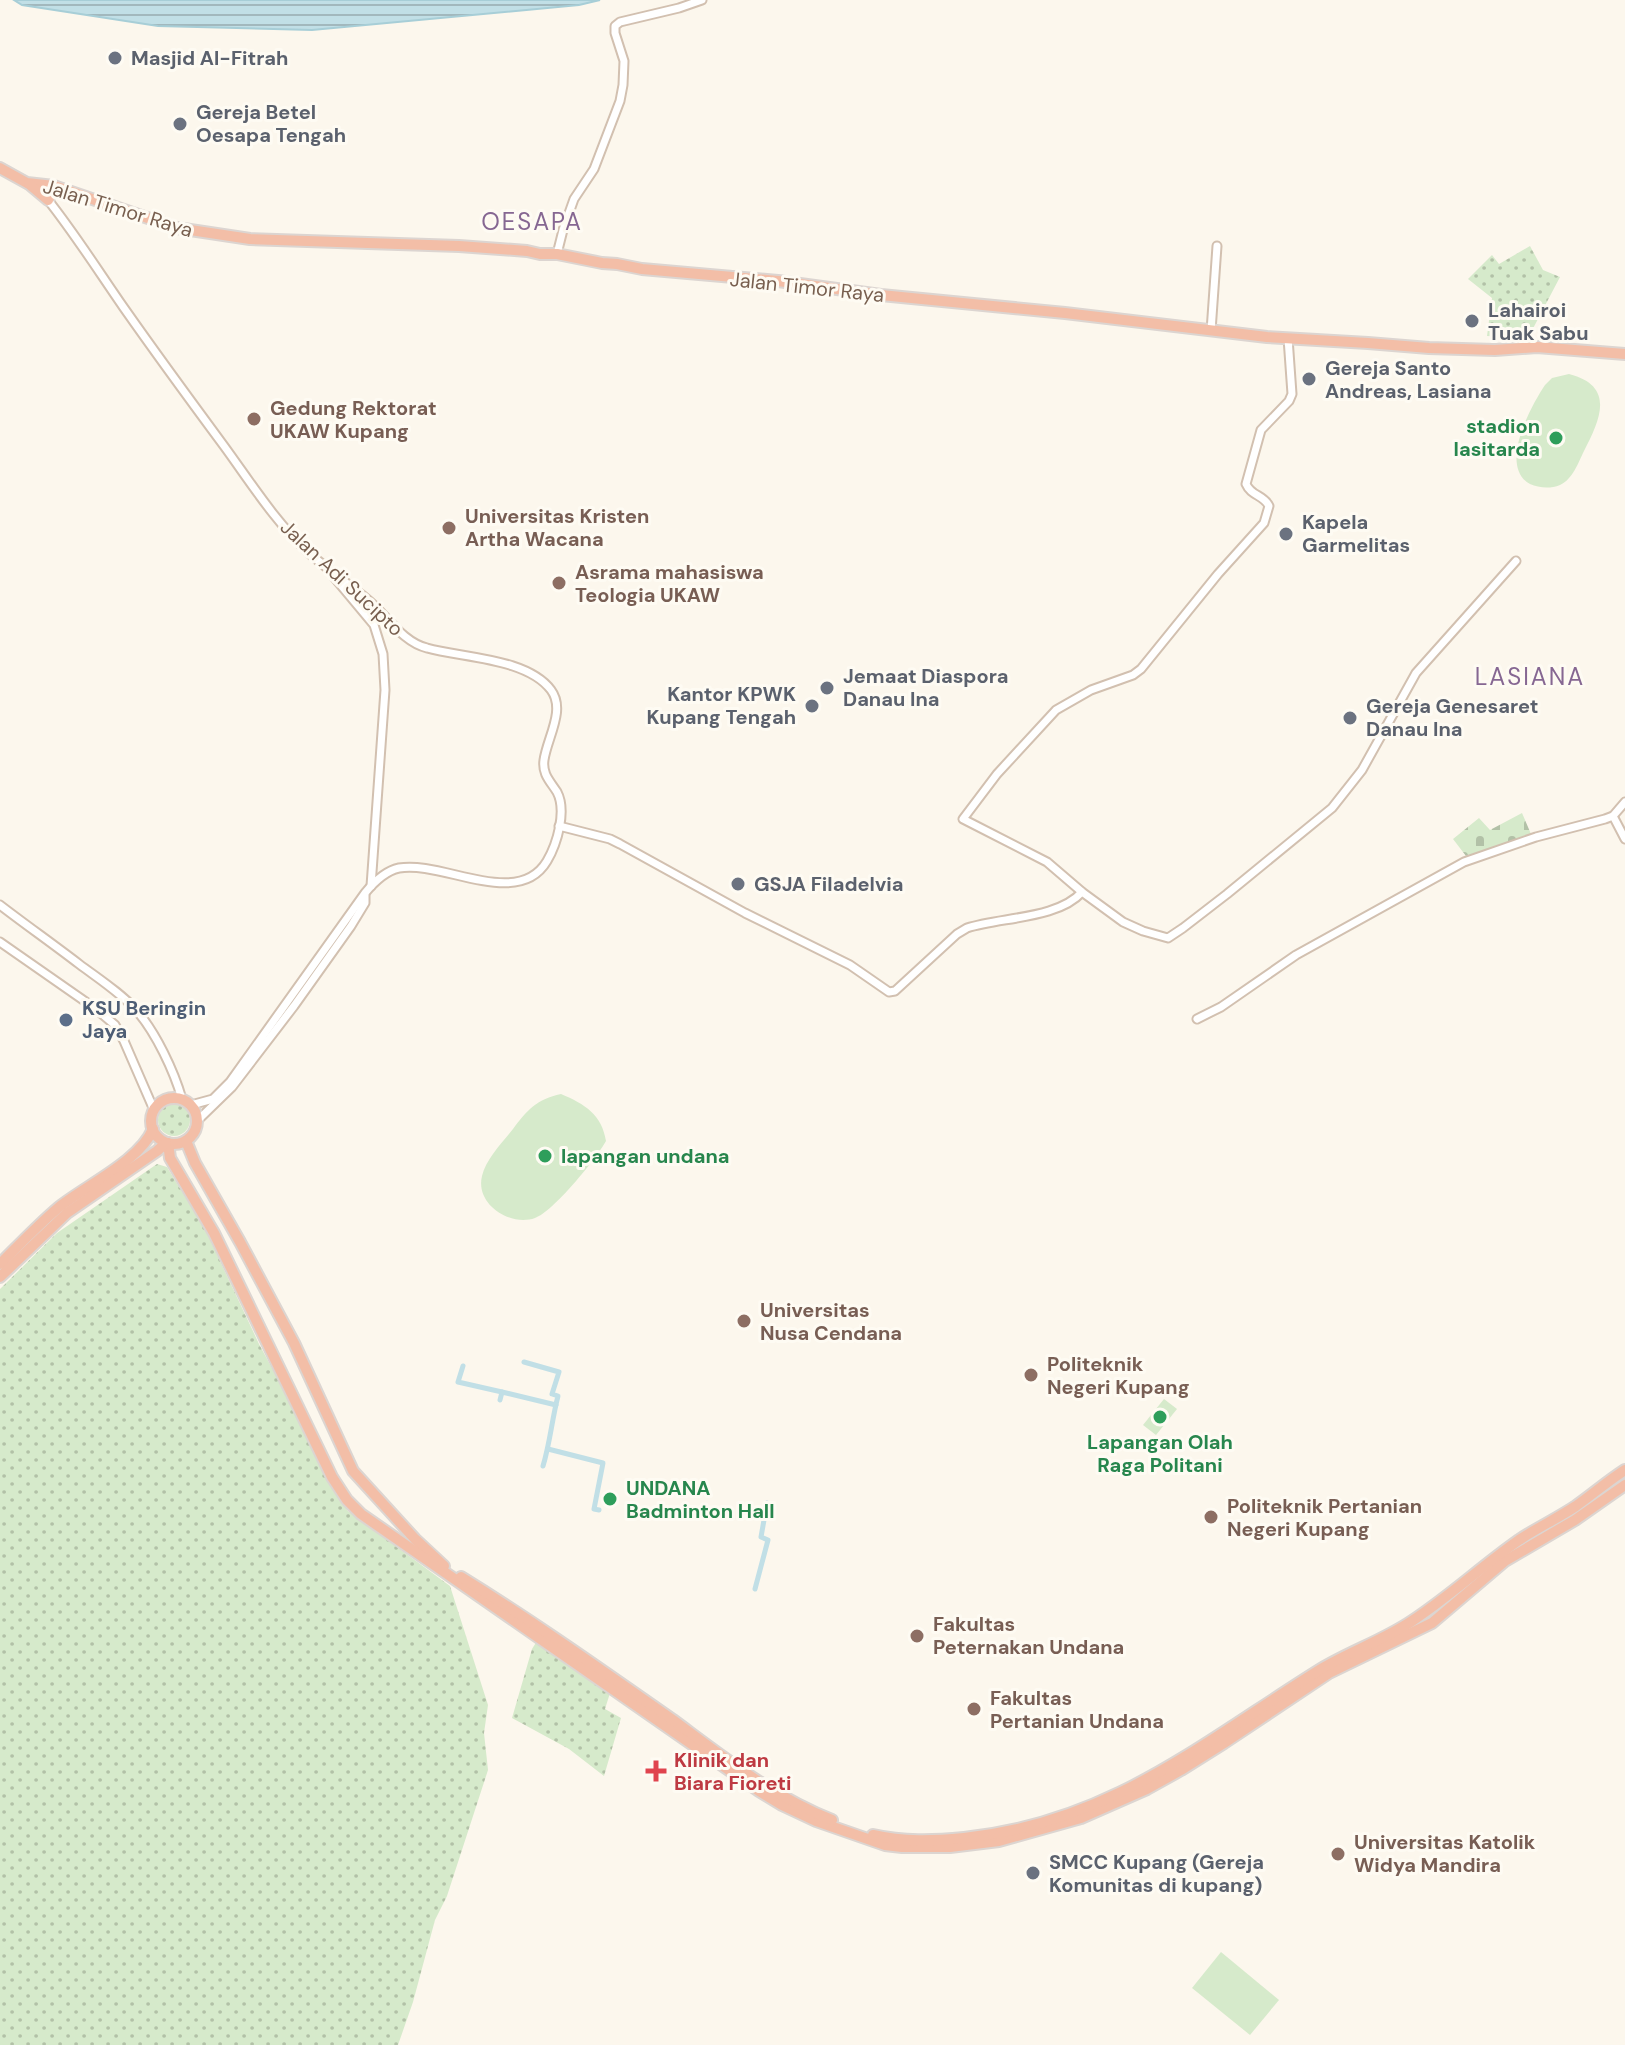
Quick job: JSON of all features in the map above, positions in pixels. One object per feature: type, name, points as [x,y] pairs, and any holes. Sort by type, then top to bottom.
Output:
[{"type":"highway","name":"Jalan Timor Raya","points":[[0,168],[27,183],[54,186],[177,228],[250,239],[527,251],[642,269],[778,281],[881,295],[1288,338],[1429,348],[1495,350],[1537,347],[1625,354]]},
{"type":"highway","points":[[27,183],[48,200],[54,186]]},
{"type":"highway","points":[[165,1099],[186,1102],[198,1120],[197,1129],[180,1144],[167,1143],[153,1129],[151,1117],[154,1110],[165,1099]]},
{"type":"highway","points":[[0,1264],[74,1195],[130,1158],[144,1145],[153,1129]]},
{"type":"highway","points":[[186,1141],[195,1163],[294,1343],[350,1465],[426,1550],[449,1569],[546,1632],[782,1805],[816,1821],[885,1845],[950,1847],[999,1841],[1081,1818],[1224,1743],[1329,1673],[1432,1623],[1505,1561],[1575,1520],[1625,1485]]},
{"type":"highway","points":[[0,1277],[67,1213],[167,1143]]},
{"type":"highway","points":[[167,1143],[170,1158],[214,1233],[332,1477],[355,1509],[459,1584],[701,1746]]},
{"type":"highway","points":[[1145,1786],[1325,1667],[1399,1630],[1445,1599],[1519,1540],[1576,1506],[1625,1470]]},
{"type":"highway","points":[[385,1532],[396,1519]]},
{"type":"highway","points":[[1426,1612],[1432,1623]]},
{"type":"street","points":[[557,254],[574,199],[594,169],[620,101],[624,61],[615,26],[702,0]]},
{"type":"street","name":"Jalan Adi Sucipto","points":[[48,200],[192,404],[292,537],[415,644],[510,665],[549,687],[554,693],[557,707],[543,767],[560,799],[562,816],[544,866],[532,877],[518,883],[402,868],[380,877],[368,889],[230,1082],[213,1099],[186,1102]]},
{"type":"street","points":[[1211,331],[1217,246]]},
{"type":"street","points":[[1288,338],[1292,394],[1261,430],[1246,484],[1269,506],[1264,523],[1138,672],[1124,680],[1091,690],[1056,710],[997,774],[963,819],[1047,862],[1113,916],[1143,931],[1168,938],[1287,846],[1342,798],[1362,770],[1416,673],[1516,561]]},
{"type":"street","points":[[198,1120],[232,1087],[294,1006],[365,903],[385,690],[383,654],[374,625],[331,571]]},
{"type":"street","points":[[1197,1019],[1221,1007],[1296,955],[1464,862],[1536,837],[1613,816],[1625,802]]},
{"type":"street","points":[[1613,816],[1625,839]]},
{"type":"street","points":[[559,826],[620,844],[709,894],[850,965],[889,992],[895,991],[967,928],[1047,911],[1076,899],[1082,892]]},
{"type":"street","points":[[0,905],[108,985],[136,1011],[145,1021],[186,1102]]},
{"type":"street","points":[[0,942],[115,1025],[154,1110]]},
{"type":"green space","points":[[1530,246],[1543,270],[1560,277],[1528,338],[1487,336],[1492,298],[1468,279],[1492,255],[1499,264]]},
{"type":"green space","name":"stadion lasitarda","points":[[1569,374],[1584,379],[1599,395],[1599,416],[1595,428],[1568,479],[1560,485],[1545,488],[1530,484],[1521,475],[1517,464],[1520,436],[1545,385],[1552,378]]},
{"type":"green space","points":[[1522,813],[1531,834],[1466,856],[1453,839],[1479,818],[1490,830]]},
{"type":"green space","name":"lapangan undana","points":[[561,1094],[578,1102],[596,1117],[606,1141],[574,1184],[543,1214],[525,1220],[505,1216],[496,1211],[484,1196],[481,1186],[487,1163],[528,1111],[539,1102]]},
{"type":"green space","points":[[174,1104],[185,1109],[190,1120],[185,1131],[174,1136],[163,1131],[158,1120],[163,1109]]},
{"type":"green space","points":[[157,1164],[167,1167],[205,1229],[259,1344],[304,1427],[326,1479],[348,1511],[450,1586],[488,1705],[484,1733],[488,1770],[447,1896],[435,1920],[398,2045],[0,2045],[0,1289],[57,1233]]},
{"type":"green space","name":"Lapangan Olah Raga Politani","points":[[1164,1399],[1177,1409],[1156,1435],[1143,1425]]},
{"type":"green space","points":[[537,1641],[610,1693],[605,1709],[621,1718],[604,1776],[569,1749],[512,1718]]},
{"type":"green space","points":[[1221,1952],[1279,2000],[1250,2035],[1192,1988]]},
{"type":"water","points":[[14,0],[600,0],[579,5],[312,30],[158,26],[22,5]]},
{"type":"waterway","points":[[524,1362],[559,1372],[552,1394],[558,1396],[543,1466]]},
{"type":"waterway","points":[[463,1366],[458,1382],[502,1392]]},
{"type":"waterway","points":[[500,1400],[502,1392],[556,1405]]},
{"type":"waterway","points":[[548,1449],[603,1463],[594,1509],[599,1510]]},
{"type":"waterway","points":[[755,1589],[768,1540],[761,1537],[767,1503]]},
{"type":"place","name":"Masjid Al-Fitrah","points":[[115,58]]},
{"type":"place","name":"Gereja Betel Oesapa Tengah","points":[[180,124]]},
{"type":"place","name":"Lahairoi Tuak Sabu","points":[[1472,321]]},
{"type":"place","name":"Gereja Santo Andreas, Lasiana","points":[[1309,379]]},
{"type":"place","name":"Gedung Rektorat UKAW Kupang","points":[[254,419]]},
{"type":"place","name":"stadion lasitarda","points":[[1556,438]]},
{"type":"place","name":"Universitas Kristen Artha Wacana","points":[[449,528]]},
{"type":"place","name":"Kapela Garmelitas","points":[[1286,534]]},
{"type":"place","name":"Asrama mahasiswa Teologia UKAW","points":[[559,583]]},
{"type":"place","name":"Jemaat Diaspora Danau Ina","points":[[827,688]]},
{"type":"place","name":"Kantor KPWK Kupang Tengah","points":[[812,706]]},
{"type":"place","name":"Gereja Genesaret Danau Ina","points":[[1350,718]]},
{"type":"place","name":"GSJA Filadelvia","points":[[738,884]]},
{"type":"place","name":"KSU Beringin Jaya","points":[[66,1020]]},
{"type":"place","name":"lapangan undana","points":[[545,1156]]},
{"type":"place","name":"Universitas Nusa Cendana","points":[[744,1321]]},
{"type":"place","name":"Politeknik Negeri Kupang","points":[[1031,1375]]},
{"type":"place","name":"Lapangan Olah Raga Politani","points":[[1160,1417]]},
{"type":"place","name":"UNDANA Badminton Hall","points":[[610,1499]]},
{"type":"place","name":"Politeknik Pertanian Negeri Kupang","points":[[1211,1517]]},
{"type":"place","name":"Fakultas Peternakan Undana","points":[[917,1636]]},
{"type":"place","name":"Fakultas Pertanian Undana","points":[[974,1709]]},
{"type":"place","name":"Klinik dan Biara Fioreti","points":[[656,1771]]},
{"type":"place","name":"Universitas Katolik Widya Mandira","points":[[1338,1854]]},
{"type":"place","name":"SMCC Kupang (Gereja Komunitas di kupang)","points":[[1033,1873]]},
{"type":"district","name":"OESAPA","points":[[532,221]]},
{"type":"district","name":"LASIANA","points":[[1530,676]]}]
